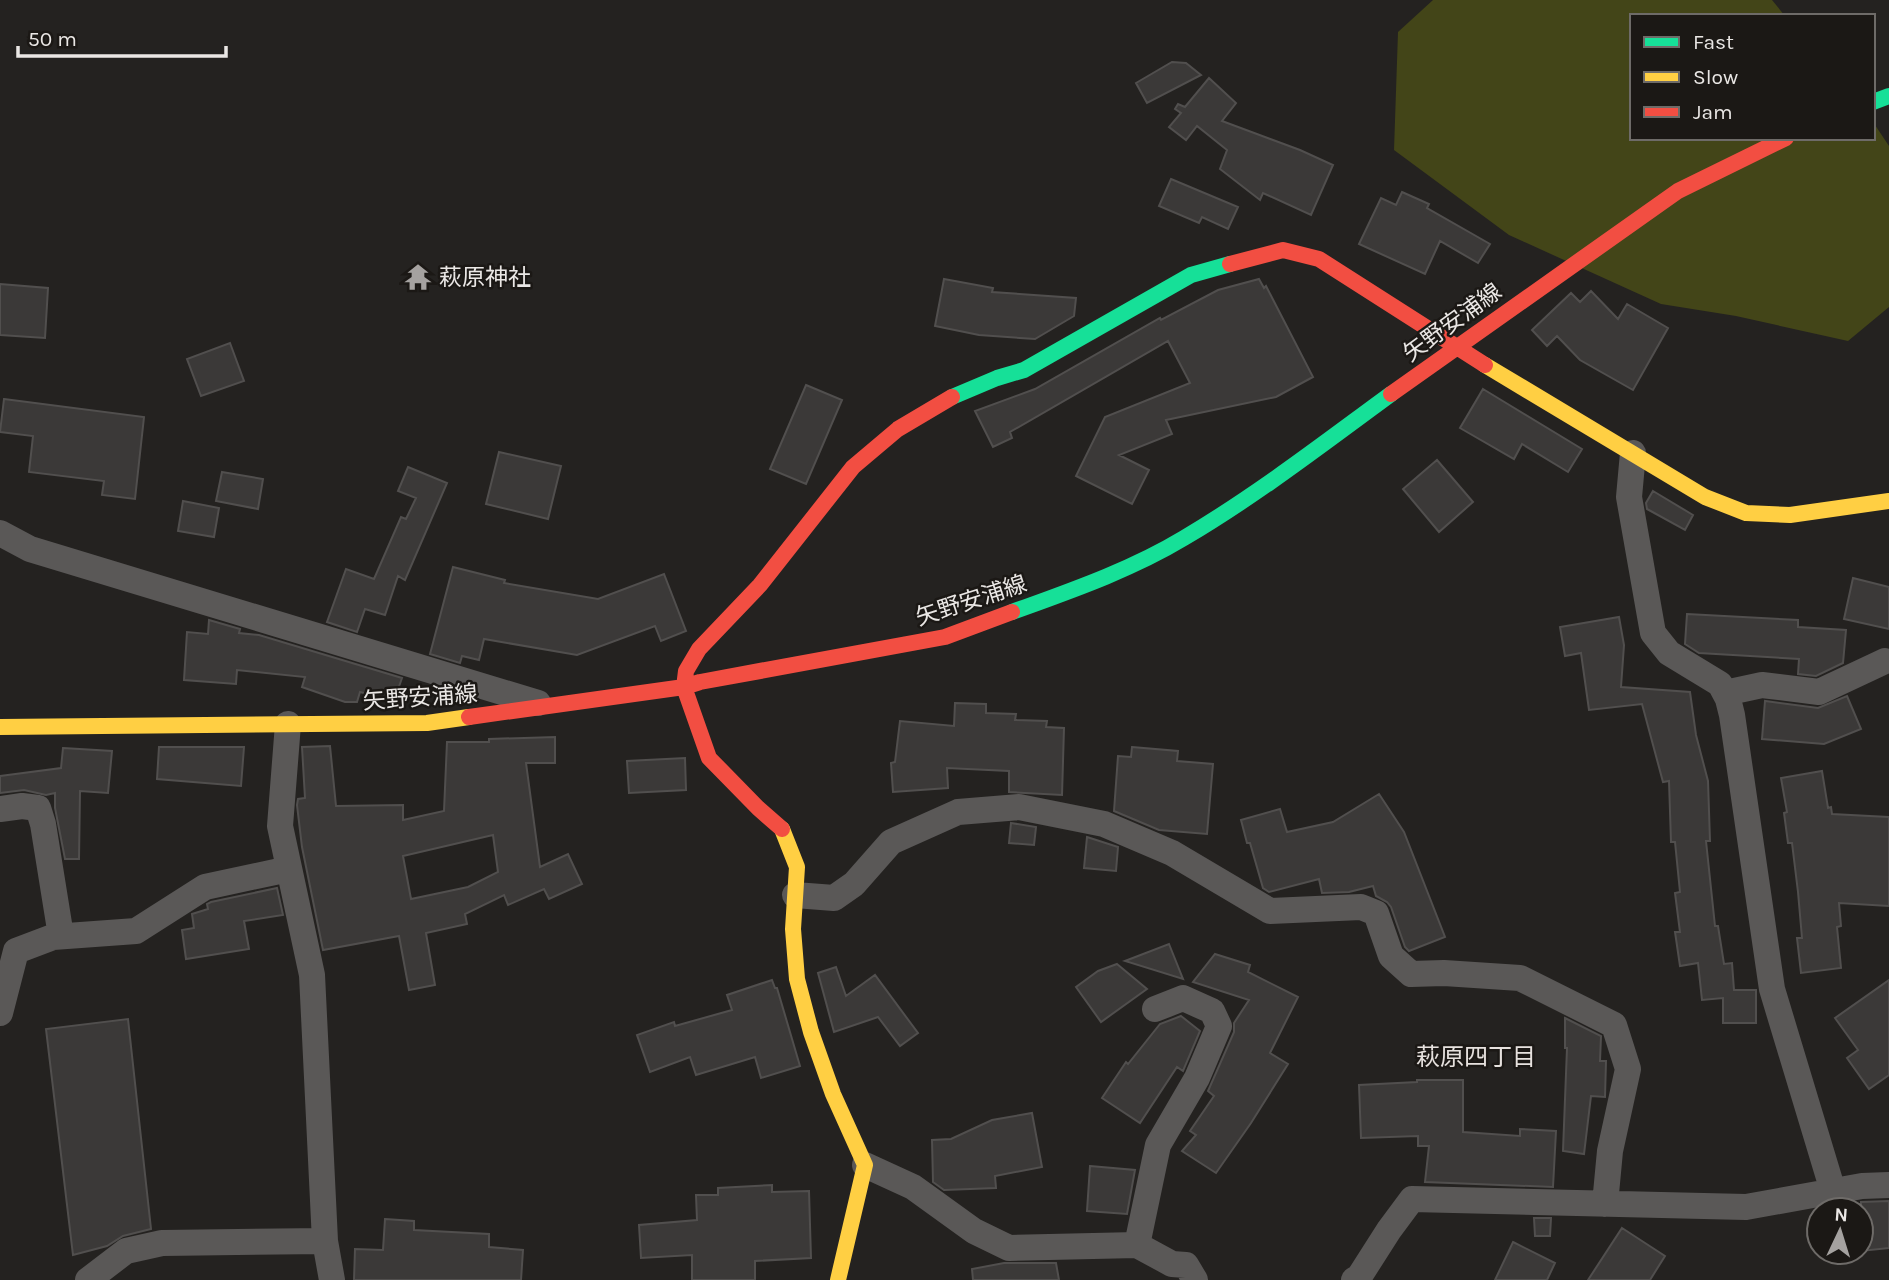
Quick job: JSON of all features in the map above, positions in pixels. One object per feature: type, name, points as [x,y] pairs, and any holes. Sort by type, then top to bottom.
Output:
[{"type":"street","name":"矢野安浦線","points":[[0,727],[427,723],[684,687],[945,637],[1092,583],[1182,539],[1282,474],[1455,347],[1678,191],[1782,140]]},
{"type":"street","points":[[838,1280],[865,1165],[824,1069],[797,979],[793,929],[797,867],[782,828],[758,808],[709,758],[684,687],[686,671],[699,649],[760,585],[853,467],[898,429],[944,400],[1024,370],[1191,275],[1283,250],[1319,259],[1455,347],[1705,497],[1746,513],[1790,516],[1889,501]]},
{"type":"street","points":[[1633,453],[1629,497],[1653,633],[1669,653],[1720,684],[1725,693],[1732,715],[1772,989],[1833,1191]]},
{"type":"street","points":[[0,533],[30,549],[552,707]]},
{"type":"street","points":[[1725,693],[1762,685],[1819,691],[1885,661]]},
{"type":"street","points":[[288,724],[280,826],[312,975],[325,1241],[332,1280]]},
{"type":"street","points":[[0,809],[22,806],[38,808],[61,936]]},
{"type":"street","points":[[796,895],[834,898],[855,884],[891,842],[958,812],[1019,807],[1104,824],[1172,853],[1270,911],[1361,907],[1377,914],[1391,957],[1411,974],[1444,973],[1520,978],[1614,1025],[1628,1069],[1610,1151],[1605,1205]]},
{"type":"street","points":[[0,1013],[16,951],[53,937],[136,930],[205,887],[289,869]]},
{"type":"street","points":[[1137,1245],[1158,1145],[1197,1078],[1219,1026],[1212,1011],[1183,998],[1155,1009]]},
{"type":"street","points":[[865,1165],[913,1188],[974,1231],[1009,1248],[1137,1245],[1172,1264],[1186,1265],[1195,1280]]},
{"type":"street","points":[[1354,1280],[1359,1277],[1412,1199],[1746,1208],[1833,1191],[1889,1185]]},
{"type":"street","points":[[88,1280],[126,1251],[162,1243],[325,1241]]},
{"type":"shaded area","points":[[1433,0],[1772,0],[1783,14],[1630,14],[1630,140],[1875,140],[1875,125],[1889,146],[1889,307],[1848,341],[1736,316],[1661,304],[1509,235],[1394,150],[1398,32]]},
{"type":"building","points":[[1172,62],[1186,63],[1201,75],[1147,103],[1136,83]]},
{"type":"building","points":[[1209,78],[1236,103],[1222,121],[1333,165],[1311,215],[1263,193],[1260,200],[1220,169],[1227,150],[1197,126],[1186,140],[1169,127],[1181,113],[1175,109],[1178,104],[1185,107]]},
{"type":"building","points":[[1171,179],[1238,207],[1228,229],[1202,217],[1199,223],[1159,206]]},
{"type":"building","points":[[1402,192],[1429,204],[1427,208],[1490,244],[1478,263],[1440,241],[1425,274],[1359,244],[1381,198],[1396,205]]},
{"type":"building","points":[[944,279],[993,288],[992,292],[1076,298],[1074,316],[1035,339],[979,335],[935,326]]},
{"type":"building","points":[[1259,279],[1264,288],[1266,286],[1313,377],[1276,397],[1166,420],[1172,434],[1119,455],[1149,470],[1132,504],[1076,476],[1105,417],[1190,383],[1168,341],[1010,432],[1012,438],[993,447],[975,411],[1035,389],[1160,318],[1161,320],[1218,290]]},
{"type":"building","points":[[0,284],[48,288],[45,338],[0,335]]},
{"type":"building","points":[[1591,291],[1618,319],[1627,304],[1668,328],[1633,390],[1580,360],[1557,336],[1547,346],[1532,330],[1571,293],[1580,302]]},
{"type":"building","points":[[230,343],[244,381],[201,396],[187,359]]},
{"type":"building","points":[[806,385],[842,400],[806,484],[770,469]]},
{"type":"building","points":[[1483,389],[1582,449],[1568,472],[1522,444],[1514,459],[1460,428]]},
{"type":"building","points":[[4,399],[144,417],[135,499],[102,495],[104,481],[29,472],[33,436],[0,432]]},
{"type":"building","points":[[499,452],[561,466],[548,519],[486,504]]},
{"type":"building","points":[[1437,460],[1473,502],[1439,532],[1403,489]]},
{"type":"building","points":[[408,467],[447,483],[405,580],[398,576],[385,615],[365,609],[357,632],[327,622],[346,569],[374,579],[401,517],[406,519],[416,498],[398,491]]},
{"type":"building","points":[[222,472],[263,479],[258,509],[216,501]]},
{"type":"building","points":[[1653,491],[1693,515],[1685,530],[1647,509],[1646,503]]},
{"type":"building","points":[[183,501],[219,508],[214,537],[178,531]]},
{"type":"building","points":[[453,567],[505,580],[504,583],[598,599],[664,574],[686,631],[661,641],[655,626],[577,655],[484,639],[479,660],[462,656],[460,663],[430,654]]},
{"type":"building","points":[[1853,578],[1889,587],[1889,629],[1844,619]]},
{"type":"building","points":[[1687,614],[1798,620],[1798,627],[1846,630],[1843,663],[1816,676],[1798,674],[1799,659],[1699,653],[1685,644]]},
{"type":"building","points":[[1619,617],[1624,645],[1621,687],[1690,692],[1696,735],[1708,781],[1710,841],[1706,841],[1715,926],[1718,926],[1724,964],[1732,963],[1734,990],[1756,990],[1756,1023],[1723,1023],[1723,998],[1702,1000],[1698,963],[1680,966],[1675,932],[1680,932],[1675,893],[1680,892],[1675,842],[1671,842],[1669,781],[1663,782],[1642,704],[1589,710],[1581,653],[1565,656],[1560,627]]},
{"type":"building","points":[[209,620],[240,629],[239,633],[259,635],[402,678],[394,701],[360,692],[357,702],[345,702],[302,687],[305,677],[237,670],[236,684],[184,680],[187,632],[208,634]]},
{"type":"building","points":[[1847,696],[1861,729],[1824,744],[1762,739],[1765,701],[1818,708]]},
{"type":"building","points":[[955,703],[986,704],[986,713],[1016,714],[1015,720],[1047,721],[1046,727],[1064,728],[1062,795],[1009,792],[1009,771],[947,768],[948,788],[893,792],[891,763],[895,762],[900,721],[954,726]]},
{"type":"building","points":[[555,737],[555,763],[526,763],[540,867],[568,854],[582,884],[549,899],[544,889],[508,905],[504,895],[465,914],[467,924],[426,933],[435,985],[409,990],[399,936],[323,950],[302,847],[297,805],[298,799],[305,798],[302,747],[330,746],[336,806],[403,805],[403,820],[444,811],[447,742],[489,742],[489,739]],"holes":[[[493,835],[498,872],[468,887],[411,899],[403,856]]]},
{"type":"building","points":[[159,747],[244,747],[241,786],[157,779]]},
{"type":"building","points":[[1132,747],[1178,751],[1177,761],[1213,764],[1207,834],[1159,830],[1114,811],[1118,756],[1131,757]]},
{"type":"building","points":[[63,748],[112,751],[108,793],[80,791],[79,859],[65,859],[55,808],[55,793],[46,795],[24,790],[0,793],[0,776],[61,768]]},
{"type":"building","points":[[685,758],[686,790],[629,793],[627,761]]},
{"type":"building","points":[[1822,771],[1828,808],[1831,807],[1832,814],[1889,817],[1889,906],[1839,903],[1841,926],[1837,927],[1841,968],[1801,973],[1797,938],[1802,938],[1798,892],[1792,843],[1788,843],[1784,813],[1787,812],[1781,778]]},
{"type":"building","points":[[1379,794],[1404,832],[1445,937],[1409,951],[1405,947],[1391,907],[1376,896],[1373,886],[1349,892],[1322,893],[1319,879],[1269,892],[1263,888],[1241,820],[1280,809],[1287,832],[1333,822]]},
{"type":"building","points":[[1011,823],[1036,827],[1034,845],[1009,843]]},
{"type":"building","points":[[1087,837],[1118,847],[1116,871],[1084,868]]},
{"type":"building","points":[[277,888],[283,915],[244,921],[249,949],[186,959],[182,930],[194,928],[192,914],[208,909],[207,904],[211,902]]},
{"type":"building","points":[[1169,944],[1183,979],[1125,961]]},
{"type":"building","points":[[1215,954],[1250,965],[1248,972],[1298,997],[1270,1053],[1288,1064],[1216,1173],[1182,1151],[1196,1135],[1190,1131],[1214,1096],[1208,1091],[1234,1032],[1234,1023],[1249,1000],[1193,982]]},
{"type":"building","points":[[1117,964],[1147,989],[1101,1022],[1076,987],[1098,971]]},
{"type":"building","points":[[836,967],[846,996],[875,975],[918,1033],[900,1046],[878,1017],[834,1032],[818,973]]},
{"type":"building","points":[[772,980],[777,988],[800,1066],[761,1078],[755,1057],[696,1075],[690,1057],[650,1072],[637,1035],[674,1022],[675,1026],[732,1010],[727,995]]},
{"type":"building","points":[[1889,980],[1889,1075],[1869,1089],[1847,1058],[1858,1050],[1835,1018]]},
{"type":"building","points":[[1181,1016],[1200,1031],[1183,1071],[1177,1067],[1140,1123],[1102,1098],[1126,1062],[1128,1064],[1160,1024]]},
{"type":"building","points":[[1565,1018],[1601,1036],[1600,1061],[1606,1061],[1605,1097],[1591,1096],[1584,1154],[1563,1151],[1567,1048]]},
{"type":"building","points":[[128,1019],[151,1229],[123,1236],[107,1246],[73,1255],[46,1029]]},
{"type":"building","points":[[1417,1080],[1463,1080],[1463,1132],[1520,1136],[1520,1129],[1556,1131],[1553,1187],[1425,1182],[1429,1146],[1418,1146],[1418,1136],[1361,1138],[1359,1085]]},
{"type":"building","points":[[1032,1113],[1042,1167],[995,1176],[996,1188],[944,1190],[933,1182],[932,1140],[951,1139],[992,1120]]},
{"type":"building","points":[[1090,1166],[1135,1170],[1127,1214],[1087,1211]]},
{"type":"building","points":[[772,1185],[772,1192],[809,1191],[811,1258],[755,1261],[755,1280],[692,1280],[692,1255],[641,1258],[639,1225],[697,1220],[696,1195],[718,1195],[718,1188]]},
{"type":"building","points":[[1889,1201],[1889,1248],[1875,1250],[1875,1202]]},
{"type":"building","points":[[1534,1218],[1551,1218],[1550,1236],[1535,1236]]},
{"type":"building","points":[[385,1219],[414,1221],[414,1230],[489,1234],[489,1247],[523,1250],[521,1280],[354,1280],[355,1249],[383,1250]]},
{"type":"building","points":[[1622,1228],[1665,1256],[1650,1280],[1588,1280]]},
{"type":"building","points":[[1513,1242],[1555,1263],[1547,1280],[1495,1280]]},
{"type":"building","points":[[1004,1263],[1056,1263],[1059,1280],[973,1280],[972,1269]]},
{"type":"traffic: fast","points":[[1875,101],[1889,96]]},
{"type":"traffic: fast","points":[[952,397],[1024,370],[1191,275],[1230,264]]},
{"type":"traffic: fast","points":[[1012,612],[1078,588],[1164,550],[1264,486],[1391,394]]},
{"type":"traffic: slow","points":[[1485,365],[1705,497],[1746,513],[1790,515],[1889,501]]},
{"type":"traffic: slow","points":[[0,727],[427,723],[469,717]]},
{"type":"traffic: slow","points":[[782,829],[797,867],[793,929],[797,979],[811,1032],[833,1094],[865,1165],[838,1280]]},
{"type":"traffic: jam","points":[[1391,394],[1678,191],[1782,140]]},
{"type":"traffic: jam","points":[[1230,264],[1283,250],[1319,259],[1485,365]]},
{"type":"traffic: jam","points":[[782,829],[709,758],[684,687],[686,671],[699,649],[760,585],[853,467],[898,429],[952,397]]},
{"type":"traffic: jam","points":[[469,717],[684,687],[945,637],[1012,612]]},
{"type":"place","name":"萩原神社","points":[[418,277]]},
{"type":"district","name":"萩原四丁目","points":[[1476,1057]]}]
